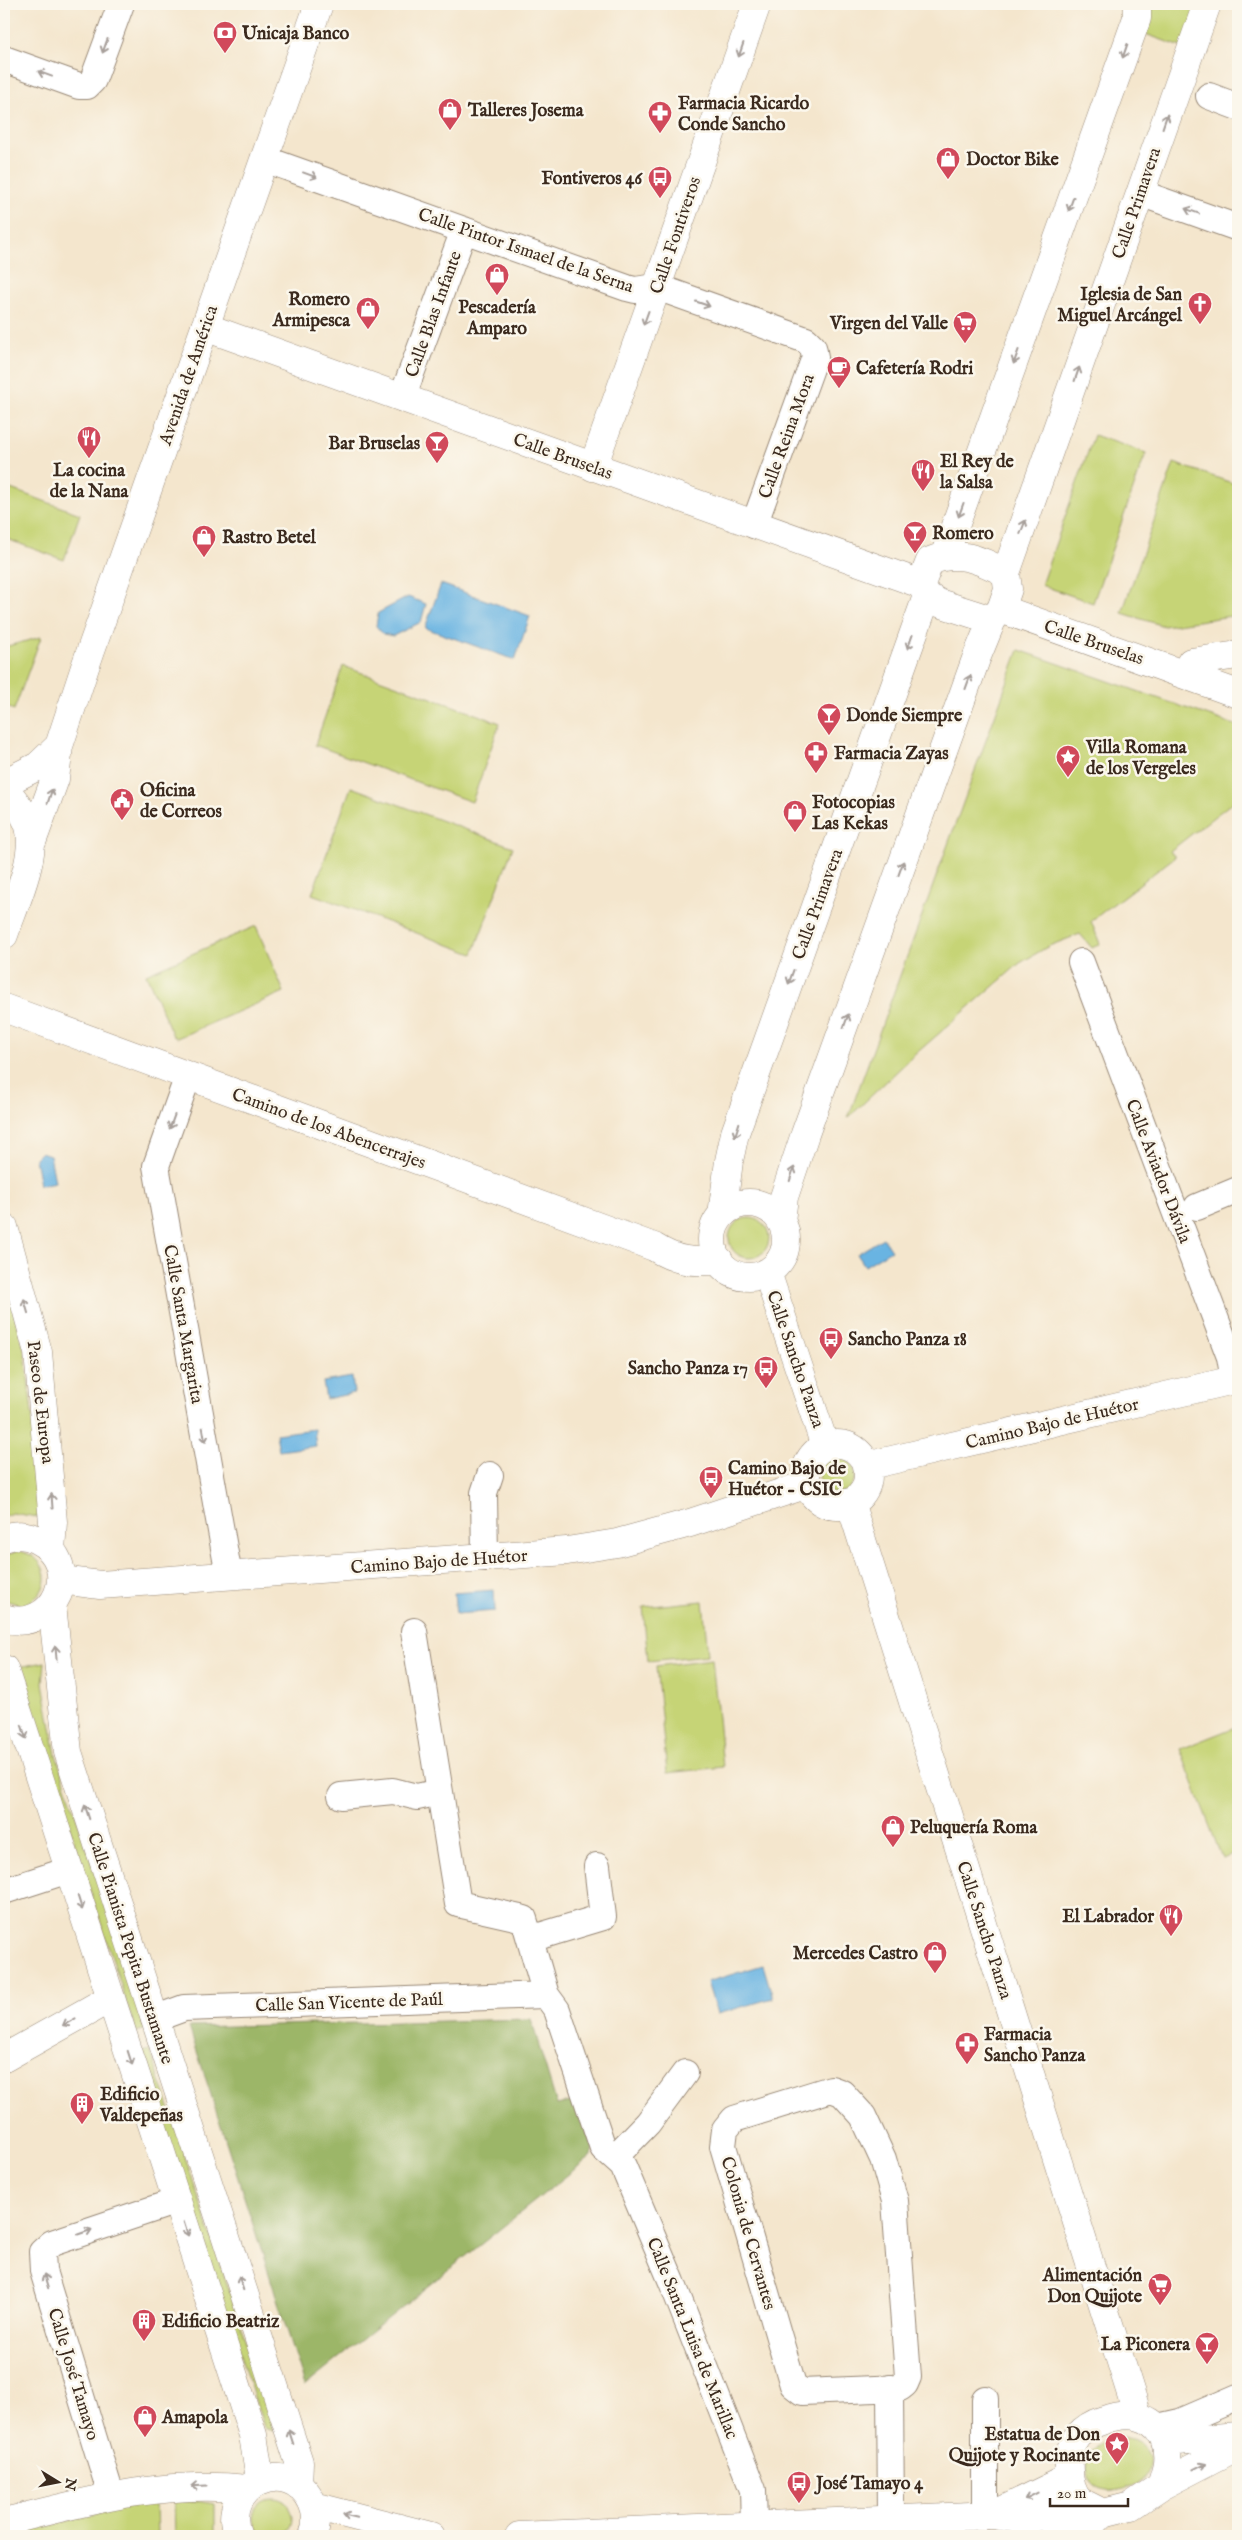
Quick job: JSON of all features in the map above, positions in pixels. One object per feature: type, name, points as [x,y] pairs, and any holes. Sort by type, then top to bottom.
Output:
[{"type":"main road","name":"Avenida de América","points":[[10,906],[26,869],[32,842],[55,780],[59,746],[319,4]]},
{"type":"main road","name":"Calle Fontiveros","points":[[593,467],[757,4]]},
{"type":"main road","points":[[1006,573],[976,559],[944,554],[1130,38],[1137,18],[1137,4]]},
{"type":"main road","name":"Calle Primavera","points":[[996,615],[1008,590],[1006,573],[1207,4]]},
{"type":"main road","name":"Calle Bruselas","points":[[205,327],[754,525],[924,590],[969,614],[996,615],[1186,674],[1238,694]]},
{"type":"main road","name":"Calle Primavera","points":[[718,1224],[728,1161],[735,1134],[924,590],[930,561],[944,554]]},
{"type":"main road","points":[[781,1221],[784,1197],[799,1151],[996,615]]},
{"type":"main road","points":[[1186,674],[1191,662],[1238,655]]},
{"type":"main road","name":"Avenida de América","points":[[4,785],[38,766],[59,746]]},
{"type":"main road","points":[[4,785],[27,819],[32,842]]},
{"type":"main road","points":[[4,935],[10,906]]},
{"type":"main road","name":"Camino de los Abencerrajes","points":[[4,1008],[654,1247],[671,1258],[702,1262],[718,1260]]},
{"type":"main road","points":[[753,1203],[768,1208],[781,1221],[785,1231],[784,1253],[778,1263],[767,1272],[753,1276],[737,1275],[718,1260],[713,1243],[718,1224],[736,1205],[753,1203]]},
{"type":"main road","name":"Camino de los Abencerrajes","points":[[654,1247],[684,1246],[700,1242],[718,1224]]},
{"type":"main road","name":"Paseo de Europa","points":[[4,1227],[38,1352],[53,1522],[51,1550]]},
{"type":"main road","name":"Calle Sancho Panza","points":[[767,1272],[825,1446]]},
{"type":"main road","name":"Camino Bajo de Huétor","points":[[866,1466],[1236,1380]]},
{"type":"main road","points":[[834,1444],[851,1448],[858,1452],[866,1466],[866,1486],[850,1502],[842,1505],[826,1503],[818,1499],[808,1484],[806,1476],[809,1461],[813,1455],[825,1446],[834,1444]]},
{"type":"main road","name":"Camino Bajo de Huétor","points":[[62,1580],[100,1585],[567,1551],[617,1543],[690,1523],[808,1484]]},
{"type":"main road","name":"Calle Sancho Panza","points":[[850,1502],[1154,2428]]},
{"type":"main road","points":[[4,1538],[26,1536],[43,1543],[57,1558],[62,1580],[57,1597],[52,1605],[39,1616],[14,1621],[4,1618]]},
{"type":"main road","name":"Calle Pianista Pepita Bustamante","points":[[52,1605],[68,1752],[299,2462],[298,2485]]},
{"type":"main road","name":"Calle Pianista Pepita Bustamante","points":[[4,1669],[253,2435],[254,2485]]},
{"type":"main road","points":[[4,2058],[111,1998]]},
{"type":"main road","points":[[1081,2536],[1081,2497],[1068,2459],[1078,2436],[1091,2424],[1114,2416],[1154,2428],[1238,2436]]},
{"type":"main road","points":[[1154,2428],[1167,2465],[1161,2486]]},
{"type":"main road","points":[[520,2536],[891,2520],[1009,2522],[1081,2497],[1130,2506],[1161,2486],[1238,2446]]},
{"type":"main road","points":[[4,2522],[111,2495],[164,2488],[254,2485],[280,2478],[298,2485],[309,2495],[314,2506],[316,2520],[313,2536]]},
{"type":"main road","points":[[238,2536],[234,2524],[235,2509],[254,2485]]},
{"type":"main road","points":[[1055,2536],[1056,2526],[1081,2497]]},
{"type":"main road","points":[[314,2506],[431,2536]]},
{"type":"street","points":[[4,59],[79,86],[87,86],[93,80],[120,4]]},
{"type":"street","points":[[1209,96],[1238,107]]},
{"type":"street","name":"Calle Pintor Ismael de la Serna","points":[[264,159],[635,290],[657,287],[806,340],[813,347]]},
{"type":"street","points":[[1140,193],[1238,228]]},
{"type":"street","name":"Calle Blas Infante","points":[[402,398],[464,230]]},
{"type":"street","name":"Calle Reina Mora","points":[[754,525],[815,357],[813,347]]},
{"type":"street","name":"Calle Aviador Dávila","points":[[1081,962],[1230,1357],[1236,1380]]},
{"type":"street","name":"Calle Santa Margarita","points":[[188,1076],[156,1166],[229,1576]]},
{"type":"street","points":[[1197,1207],[1238,1190]]},
{"type":"street","points":[[485,1558],[484,1493],[490,1475]]},
{"type":"street","name":"Calle Santa Luisa de Marillac","points":[[414,1631],[458,1904],[524,1919],[546,1995],[557,2010],[603,2148],[623,2166],[672,2282],[753,2490],[754,2525]]},
{"type":"street","points":[[341,1796],[393,1791],[417,1797],[440,1792]]},
{"type":"street","points":[[530,1939],[603,1917],[597,1866]]},
{"type":"street","points":[[4,1891],[69,1870]]},
{"type":"street","name":"Calle San Vicente de Paúl","points":[[154,2018],[184,2008],[546,1995]]},
{"type":"street","points":[[614,2158],[648,2123],[684,2074]]},
{"type":"street","name":"Colonia de Cervantes","points":[[831,2089],[842,2093],[863,2116],[883,2159],[897,2218],[908,2377],[905,2384],[900,2388],[890,2388],[802,2392],[793,2384],[723,2146],[725,2130],[734,2119],[831,2089]]},
{"type":"street","name":"Calle José Tamayo","points":[[111,2495],[42,2271],[42,2252],[52,2243],[177,2201]]},
{"type":"street","points":[[890,2388],[891,2520]]},
{"type":"street","points":[[1154,2428],[1180,2422],[1238,2397]]},
{"type":"street","points":[[985,2399],[1009,2522]]},
{"type":"green space","points":[[1150,4],[1200,4],[1184,48],[1140,32]]},
{"type":"green space","points":[[1094,435],[1146,453],[1093,603],[1041,585]]},
{"type":"green space","points":[[1174,463],[1238,485],[1238,615],[1164,626],[1122,613]]},
{"type":"green space","points":[[5,487],[80,514],[64,560],[4,538]]},
{"type":"green space","points":[[41,637],[14,710],[4,706],[4,647]]},
{"type":"green space","points":[[1019,650],[1238,726],[1238,798],[1170,851],[1175,857],[1091,921],[1100,944],[1092,948],[1080,934],[1049,946],[1020,963],[912,1057],[848,1118]]},
{"type":"green space","points":[[343,666],[500,723],[472,802],[315,745]]},
{"type":"green space","points":[[351,787],[513,847],[473,954],[312,894]]},
{"type":"green space","points":[[256,926],[284,992],[177,1038],[173,1036],[146,974]]},
{"type":"green space","points":[[753,1218],[760,1221],[766,1227],[769,1238],[768,1246],[760,1255],[753,1258],[745,1258],[738,1255],[730,1246],[729,1234],[732,1227],[741,1219]]},
{"type":"green space","points":[[4,1277],[25,1352],[44,1518],[12,1513],[4,1516]]},
{"type":"green space","points":[[837,1457],[849,1463],[855,1475],[849,1487],[837,1493],[825,1487],[819,1475],[825,1463]]},
{"type":"green space","points":[[17,1551],[29,1554],[37,1560],[43,1567],[45,1576],[44,1585],[40,1593],[32,1600],[21,1605],[4,1600],[4,1556]]},
{"type":"green space","points":[[703,1601],[708,1655],[648,1661],[643,1607]]},
{"type":"green space","points":[[712,1659],[723,1767],[667,1773],[656,1666]]},
{"type":"green space","points":[[45,1662],[43,1683],[56,1755],[146,2029],[136,2032],[18,1667]]},
{"type":"green space","points":[[1238,1726],[1238,1852],[1222,1858],[1180,1749]]},
{"type":"green space","points":[[531,2019],[557,2105],[574,2101],[594,2150],[590,2157],[305,2385],[189,2027]]},
{"type":"green space","points":[[150,2050],[275,2430],[264,2427],[140,2053]]},
{"type":"green space","points":[[1122,2437],[1138,2443],[1144,2448],[1150,2460],[1149,2467],[1140,2483],[1119,2490],[1103,2489],[1093,2483],[1088,2473],[1088,2461],[1093,2450],[1105,2441]]},
{"type":"green space","points":[[269,2498],[277,2498],[284,2501],[290,2507],[293,2518],[290,2529],[284,2535],[277,2538],[269,2538],[262,2535],[256,2529],[253,2522],[253,2514],[256,2507],[262,2501]]},
{"type":"green space","points":[[174,2501],[196,2501],[215,2504],[215,2533],[175,2536]]},
{"type":"green space","points":[[156,2503],[157,2536],[9,2536],[106,2511]]},
{"type":"water","points":[[441,584],[530,616],[515,660],[425,628]]},
{"type":"water","points":[[408,597],[426,604],[421,622],[393,636],[383,634],[376,626],[378,613]]},
{"type":"water","points":[[41,1152],[50,1155],[55,1182],[40,1185],[35,1158]]},
{"type":"water","points":[[883,1238],[891,1250],[865,1266],[857,1254]]},
{"type":"water","points":[[352,1377],[354,1393],[326,1399],[323,1382]]},
{"type":"water","points":[[314,1429],[316,1446],[279,1451],[276,1434]]},
{"type":"water","points":[[494,1590],[495,1611],[456,1614],[454,1593]]},
{"type":"water","points":[[763,1965],[773,1998],[717,2014],[707,1982]]},
{"type":"place","name":"Unicaja Banco","points":[[225,54]]},
{"type":"place","name":"Talleres Josema","points":[[450,131]]},
{"type":"place","name":"Farmacia Ricardo Conde Sancho","points":[[660,134]]},
{"type":"place","name":"Doctor Bike","points":[[948,180]]},
{"type":"place","name":"Fontiveros 46","points":[[660,199]]},
{"type":"place","name":"Pescadería Amparo","points":[[497,296]]},
{"type":"place","name":"Iglesia de San Miguel Arcángel","points":[[1200,325]]},
{"type":"place","name":"Romero Armipesca","points":[[368,330]]},
{"type":"place","name":"Virgen del Valle","points":[[965,344]]},
{"type":"place","name":"Cafetería Rodri","points":[[839,389]]},
{"type":"place","name":"La cocina de la Nana","points":[[89,459]]},
{"type":"place","name":"Bar Bruselas","points":[[437,464]]},
{"type":"place","name":"El Rey de la Salsa","points":[[923,492]]},
{"type":"place","name":"Romero","points":[[915,554]]},
{"type":"place","name":"Rastro Betel","points":[[204,558]]},
{"type":"place","name":"Donde Siempre","points":[[829,736]]},
{"type":"place","name":"Farmacia Zayas","points":[[816,774]]},
{"type":"place","name":"Villa Romana de los Vergeles","points":[[1068,778]]},
{"type":"place","name":"Oficina de Correos","points":[[122,821]]},
{"type":"place","name":"Fotocopias Las Kekas","points":[[795,833]]},
{"type":"place","name":"Sancho Panza 18","points":[[831,1360]]},
{"type":"place","name":"Sancho Panza 17","points":[[766,1389]]},
{"type":"place","name":"Camino Bajo de Huétor - CSIC","points":[[711,1499]]},
{"type":"place","name":"Peluquería Roma","points":[[893,1848]]},
{"type":"place","name":"El Labrador","points":[[1171,1937]]},
{"type":"place","name":"Mercedes Castro","points":[[935,1974]]},
{"type":"place","name":"Farmacia Sancho Panza","points":[[967,2065]]},
{"type":"place","name":"Edificio Valdepeñas","points":[[82,2125]]},
{"type":"place","name":"Alimentación Don Quijote","points":[[1160,2306]]},
{"type":"place","name":"Edificio Beatriz","points":[[144,2342]]},
{"type":"place","name":"La Piconera","points":[[1207,2365]]},
{"type":"place","name":"Amapola","points":[[145,2438]]},
{"type":"place","name":"Estatua de Don Quijote y Rocinante","points":[[1117,2465]]},
{"type":"place","name":"José Tamayo 4","points":[[799,2504]]}]
